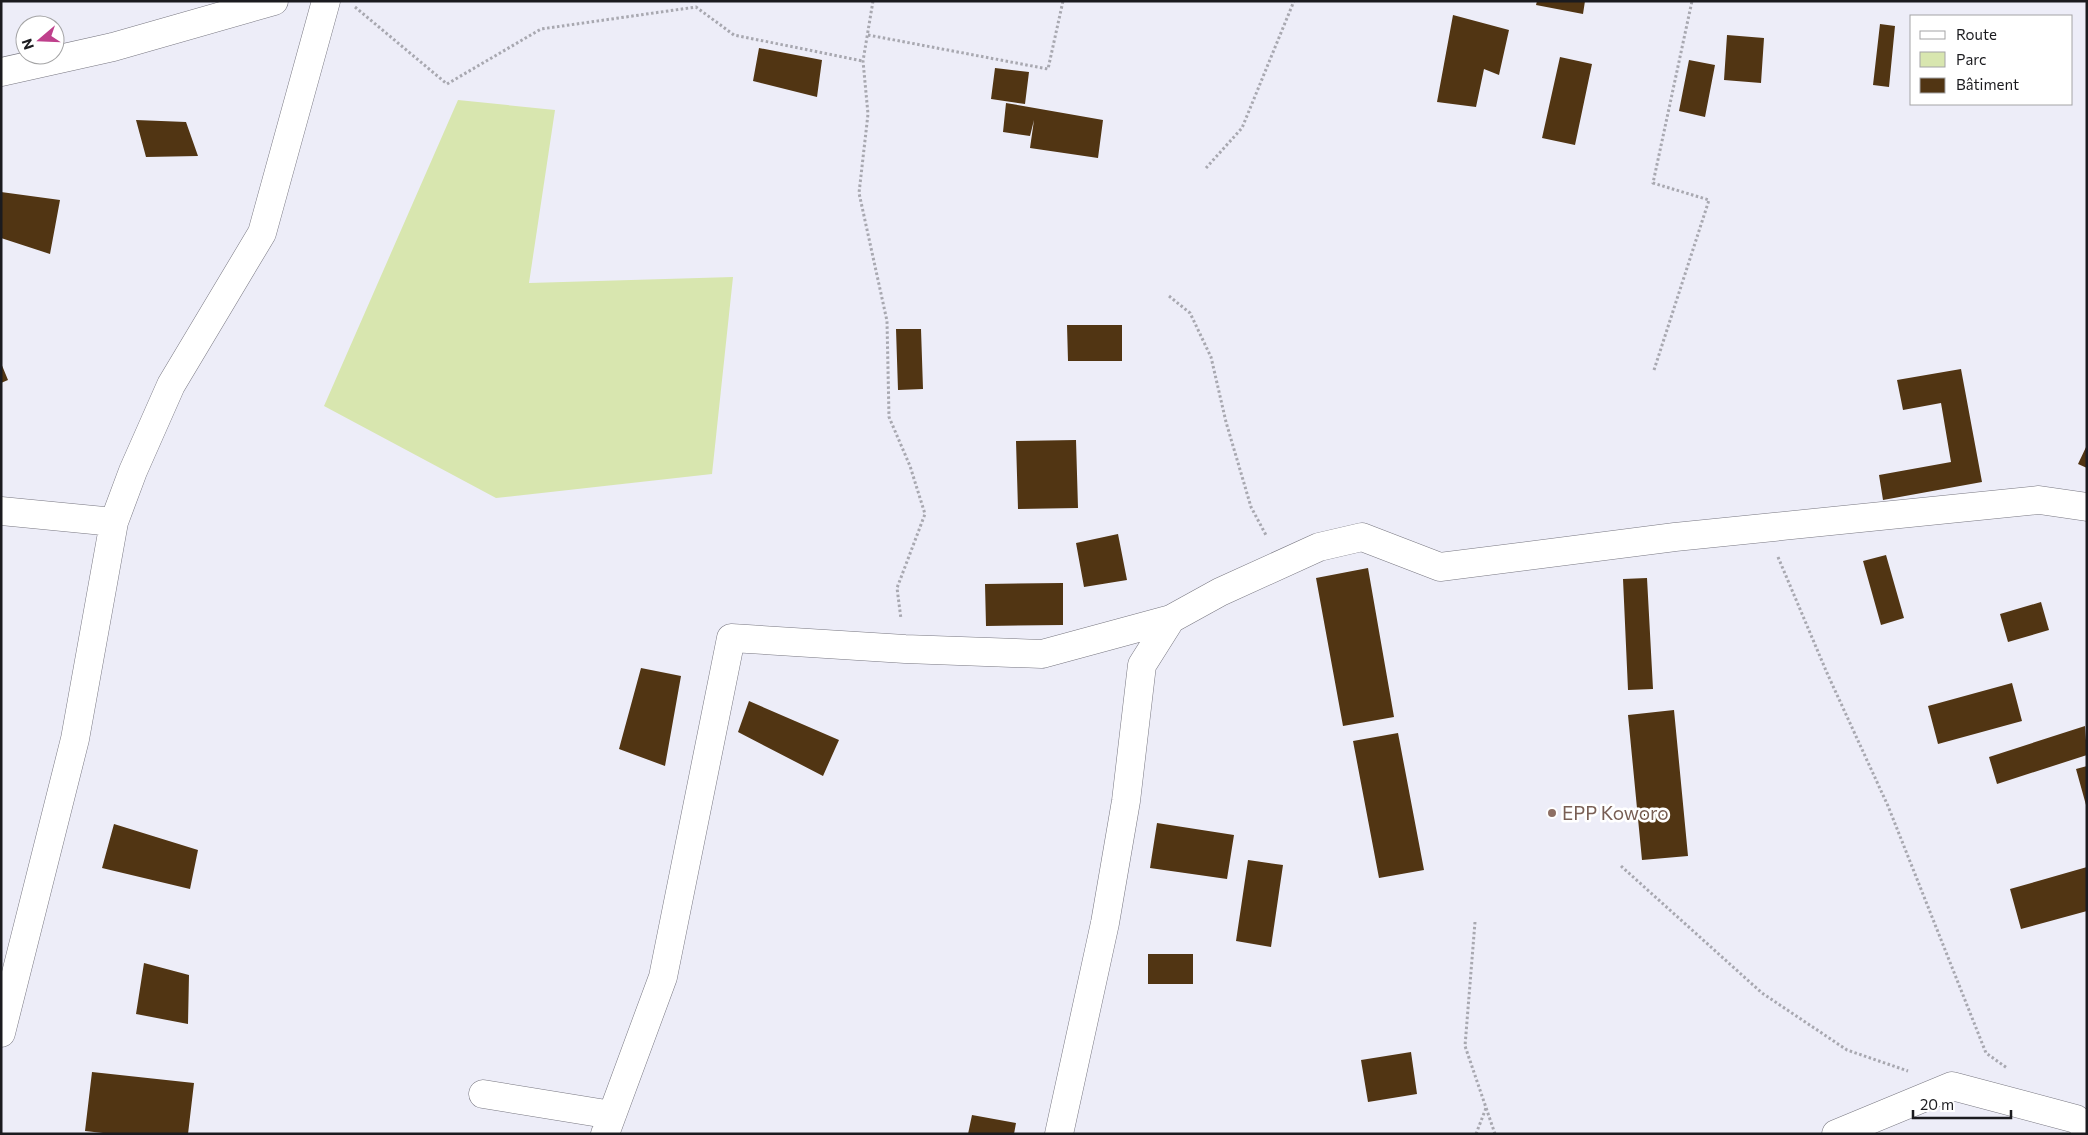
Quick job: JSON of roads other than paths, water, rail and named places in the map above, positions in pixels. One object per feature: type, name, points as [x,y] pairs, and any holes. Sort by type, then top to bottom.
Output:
[{"type":"street","points":[[1,72],[113,47],[274,1]]},
{"type":"street","points":[[1,1033],[75,739],[114,522],[133,471],[171,385],[262,233],[326,1]]},
{"type":"street","points":[[483,1094],[608,1124],[663,977],[731,638],[905,649],[1042,654],[1171,618],[1220,592],[1319,548],[1362,537],[1440,567],[1763,528],[2039,500],[2087,507]]},
{"type":"street","points":[[1,511],[114,522]]},
{"type":"street","points":[[1059,1134],[1105,923],[1126,801],[1142,665],[1171,618]]},
{"type":"street","points":[[1836,1134],[1952,1086],[2076,1118],[2087,1128]]},
{"type":"place","name":"EPP Koworo","points":[[1552,813]]}]
